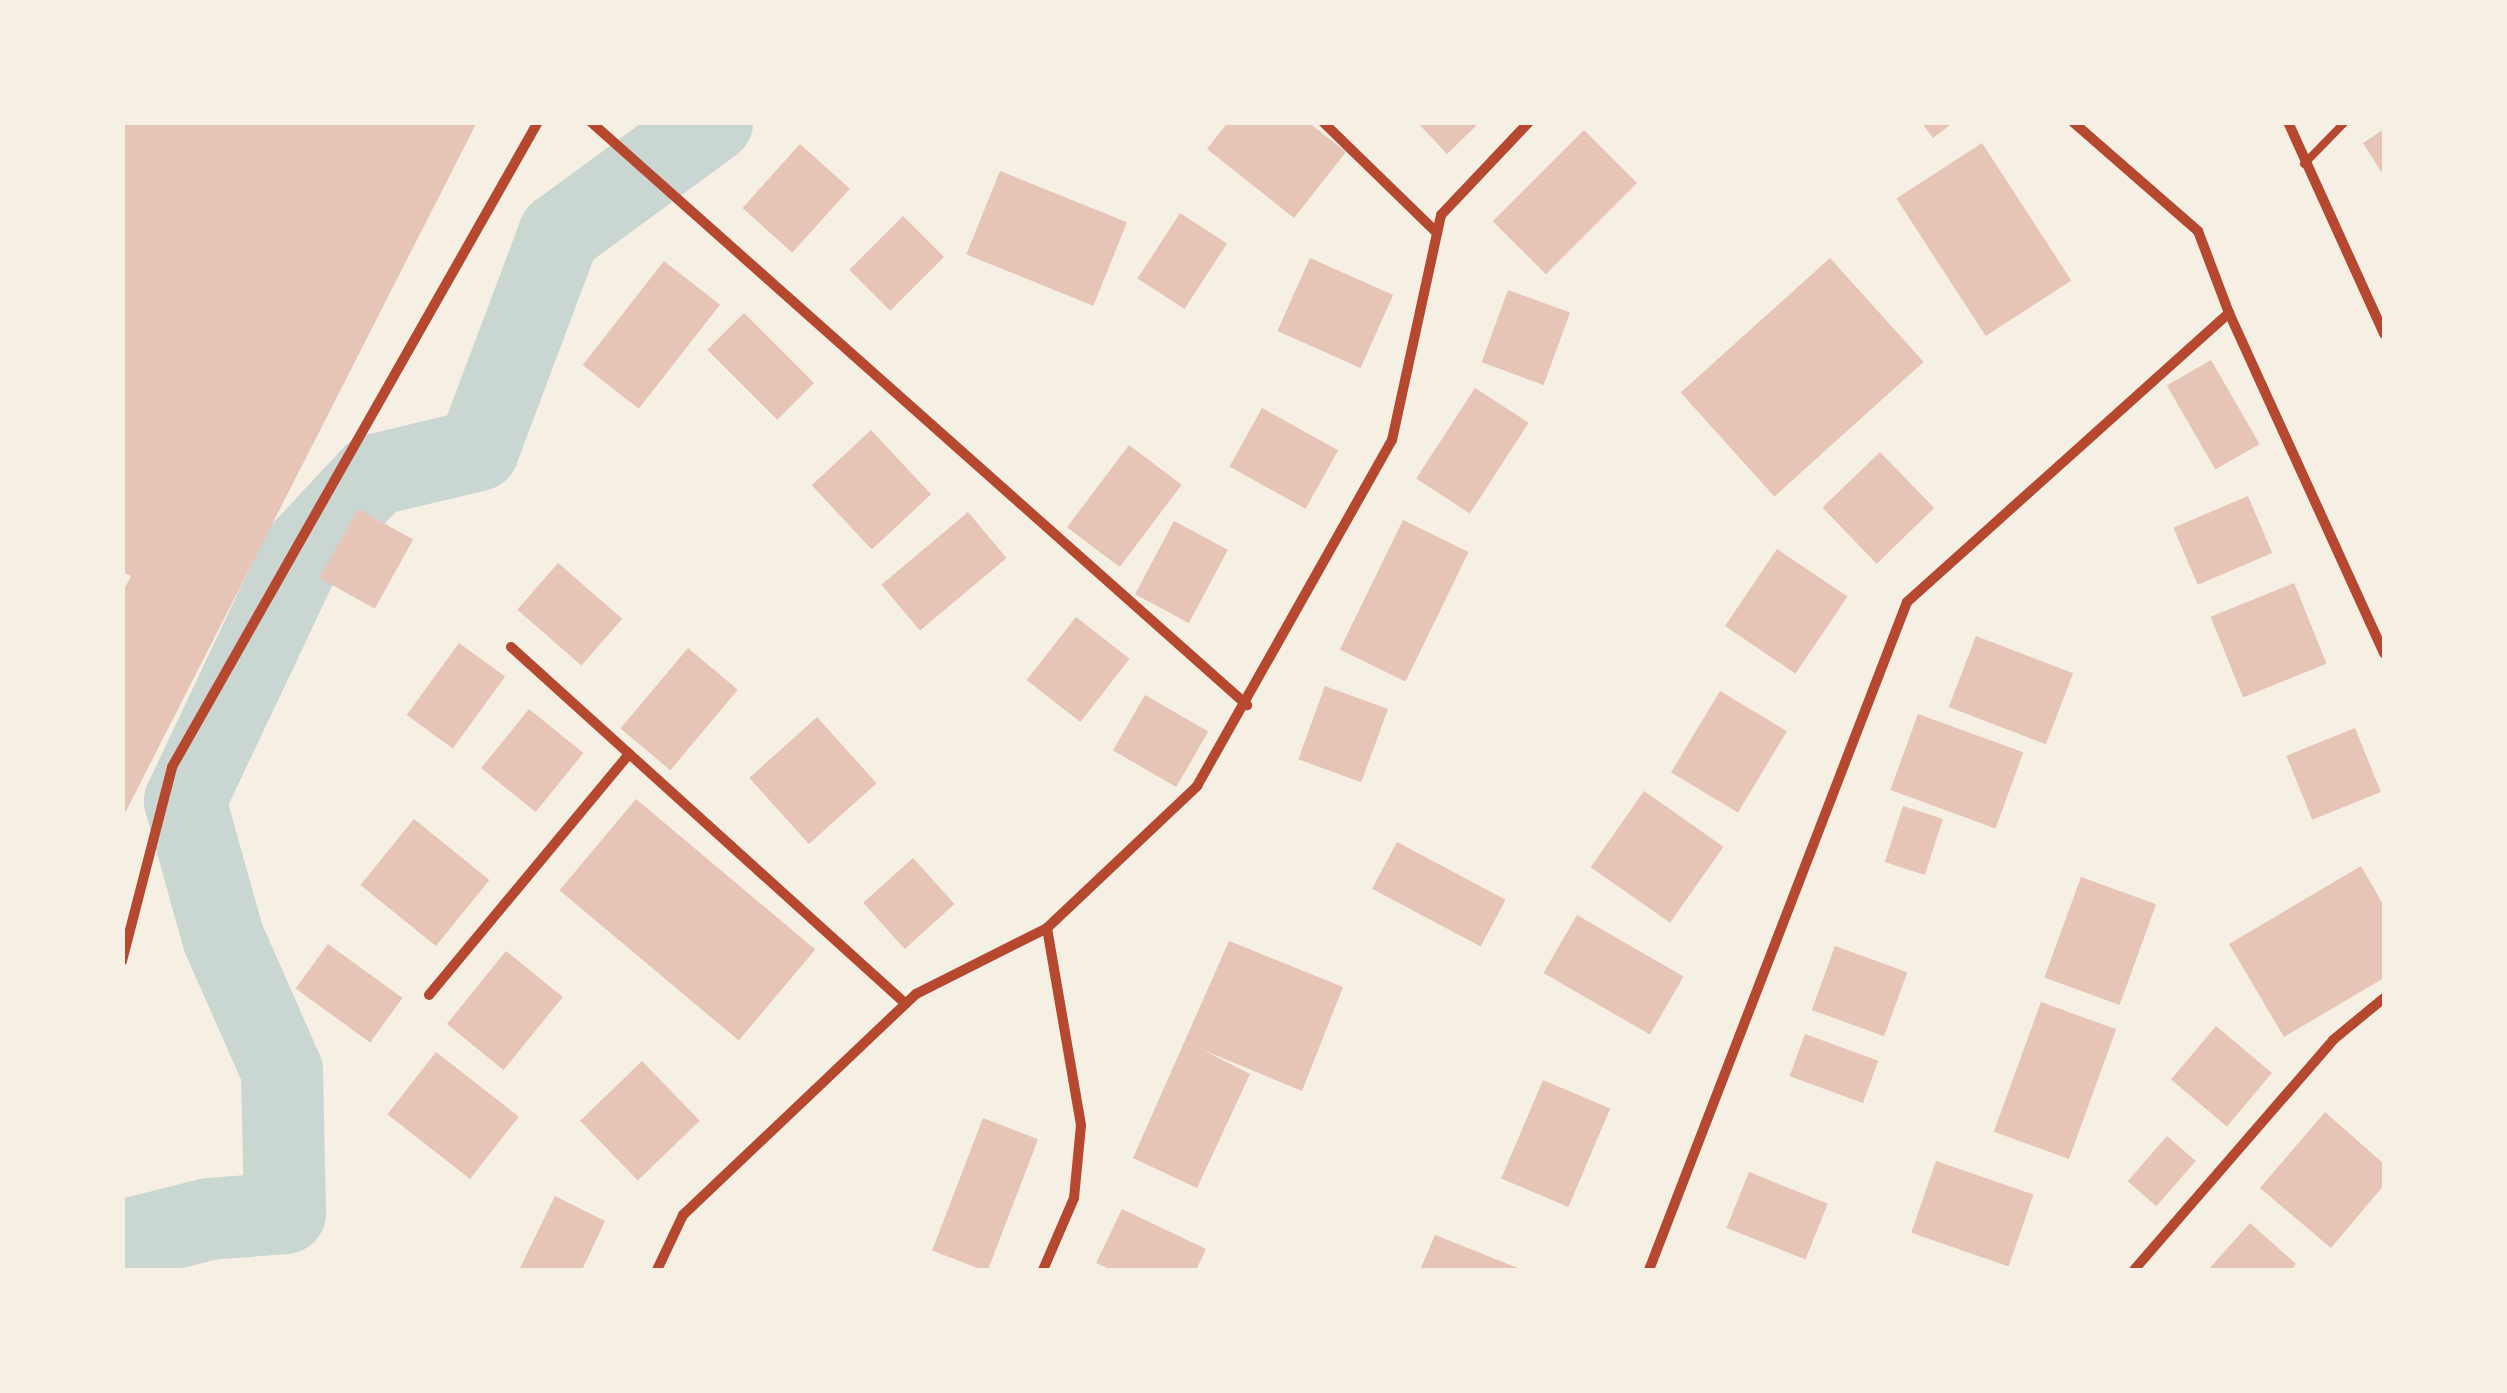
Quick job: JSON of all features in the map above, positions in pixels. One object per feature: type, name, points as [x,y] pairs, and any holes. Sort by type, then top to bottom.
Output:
[{"type":"street","points":[[122,961],[172,767],[538,122]]},
{"type":"street","points":[[591,122],[1247,705]]},
{"type":"street","points":[[1323,122],[1437,233]]},
{"type":"street","points":[[657,1270],[683,1215],[906,1004],[1047,928],[1197,786],[1247,705],[1392,440],[1441,215],[1529,122]]},
{"type":"street","points":[[2073,122],[2198,231],[2229,313],[2384,654]]},
{"type":"street","points":[[2288,122],[2384,334]]},
{"type":"street","points":[[1648,1270],[1907,602],[2229,313]]},
{"type":"street","points":[[511,647],[906,1004]]},
{"type":"street","points":[[429,995],[629,754]]},
{"type":"street","points":[[1043,1270],[1074,1198],[1081,1125],[1047,928]]},
{"type":"street","points":[[2134,1270],[2333,1040],[2384,998]]},
{"type":"lane","points":[[2304,164],[2345,122]]},
{"type":"building","points":[[122,122],[477,122],[122,819],[122,593],[131,576],[122,572]]},
{"type":"building","points":[[1228,122],[1308,122],[1346,152],[1294,218],[1207,149]]},
{"type":"building","points":[[1417,122],[1480,122],[1447,154]]},
{"type":"building","points":[[1921,122],[1954,122],[1933,138]]},
{"type":"building","points":[[2384,129],[2384,176],[2363,143]]},
{"type":"building","points":[[1584,130],[1637,183],[1546,274],[1493,221]]},
{"type":"building","points":[[1982,143],[2071,281],[1986,336],[1896,199]]},
{"type":"building","points":[[800,144],[850,189],[792,253],[742,208]]},
{"type":"building","points":[[1000,171],[1127,222],[1093,306],[966,254]]},
{"type":"building","points":[[1180,213],[1227,243],[1184,309],[1138,278]]},
{"type":"building","points":[[903,216],[944,257],[890,311],[849,270]]},
{"type":"building","points":[[1310,258],[1393,295],[1361,368],[1277,331]]},
{"type":"building","points":[[1830,258],[1924,362],[1774,497],[1681,392]]},
{"type":"building","points":[[664,261],[720,305],[639,409],[583,365]]},
{"type":"building","points":[[1508,290],[1570,313],[1544,385],[1482,362]]},
{"type":"building","points":[[744,313],[814,383],[777,420],[707,350]]},
{"type":"building","points":[[2211,360],[2260,444],[2215,470],[2167,386]]},
{"type":"building","points":[[1475,388],[1529,423],[1470,513],[1416,479]]},
{"type":"building","points":[[1262,408],[1338,450],[1306,509],[1230,467]]},
{"type":"building","points":[[871,430],[931,494],[872,550],[812,485]]},
{"type":"building","points":[[1129,445],[1182,485],[1120,567],[1067,527]]},
{"type":"building","points":[[1880,452],[1934,508],[1877,564],[1822,508]]},
{"type":"building","points":[[2248,496],[2272,553],[2198,585],[2173,528]]},
{"type":"building","points":[[358,509],[413,540],[375,609],[320,578]]},
{"type":"building","points":[[968,512],[1007,558],[920,631],[881,585]]},
{"type":"building","points":[[1403,520],[1469,552],[1405,681],[1340,649]]},
{"type":"building","points":[[1174,521],[1228,550],[1189,623],[1135,594]]},
{"type":"building","points":[[1777,549],[1847,597],[1795,674],[1725,626]]},
{"type":"building","points":[[558,563],[622,619],[581,666],[517,610]]},
{"type":"building","points":[[2294,583],[2327,664],[2243,697],[2211,617]]},
{"type":"building","points":[[1076,617],[1130,659],[1080,722],[1027,680]]},
{"type":"building","points":[[1976,636],[2073,673],[2046,744],[1949,707]]},
{"type":"building","points":[[459,643],[505,677],[453,749],[407,715]]},
{"type":"building","points":[[688,648],[738,690],[670,770],[621,728]]},
{"type":"building","points":[[1325,686],[1388,709],[1361,782],[1298,759]]},
{"type":"building","points":[[1720,691],[1787,731],[1738,813],[1671,772]]},
{"type":"building","points":[[1145,695],[1208,732],[1176,787],[1113,750]]},
{"type":"building","points":[[529,709],[583,753],[536,812],[481,768]]},
{"type":"building","points":[[1918,714],[2023,752],[1996,828],[1890,790]]},
{"type":"building","points":[[817,717],[877,783],[809,844],[749,778]]},
{"type":"building","points":[[2355,728],[2381,792],[2312,820],[2286,756]]},
{"type":"building","points":[[1644,791],[1723,847],[1670,923],[1591,867]]},
{"type":"building","points":[[636,799],[815,949],[739,1041],[560,890]]},
{"type":"building","points":[[1903,806],[1943,819],[1925,875],[1885,862]]},
{"type":"building","points":[[414,819],[489,880],[436,946],[361,885]]},
{"type":"building","points":[[1397,842],[1506,900],[1481,947],[1372,889]]},
{"type":"building","points":[[913,858],[954,904],[905,949],[863,903]]},
{"type":"building","points":[[2361,866],[2384,906],[2384,978],[2284,1037],[2229,944]]},
{"type":"building","points":[[2081,877],[2156,904],[2120,1005],[2044,978]]},
{"type":"building","points":[[1577,915],[1684,976],[1650,1035],[1544,973]]},
{"type":"building","points":[[1229,941],[1343,987],[1302,1091],[1203,1050],[1250,1074],[1197,1188],[1133,1158]]},
{"type":"building","points":[[328,944],[402,998],[370,1043],[296,988]]},
{"type":"building","points":[[1835,946],[1907,972],[1884,1036],[1812,1010]]},
{"type":"building","points":[[506,951],[563,997],[504,1070],[447,1024]]},
{"type":"building","points":[[2041,1002],[2116,1029],[2069,1159],[1994,1132]]},
{"type":"building","points":[[2216,1026],[2272,1073],[2227,1127],[2171,1080]]},
{"type":"building","points":[[1805,1034],[1878,1061],[1863,1103],[1790,1076]]},
{"type":"building","points":[[436,1052],[519,1117],[470,1179],[387,1114]]},
{"type":"building","points":[[642,1061],[700,1121],[638,1180],[580,1121]]},
{"type":"building","points":[[1543,1080],[1610,1109],[1568,1207],[1501,1178]]},
{"type":"building","points":[[2325,1112],[2384,1164],[2384,1185],[2331,1248],[2260,1188]]},
{"type":"building","points":[[983,1118],[1038,1139],[988,1270],[932,1251]]},
{"type":"building","points":[[2167,1136],[2196,1161],[2156,1206],[2128,1181]]},
{"type":"building","points":[[1936,1161],[2033,1195],[2009,1266],[1911,1233]]},
{"type":"building","points":[[1749,1172],[1828,1204],[1805,1259],[1727,1228]]},
{"type":"building","points":[[555,1196],[605,1221],[582,1270],[519,1270]]},
{"type":"building","points":[[1122,1209],[1206,1249],[1196,1270],[1112,1270],[1096,1263]]},
{"type":"building","points":[[2250,1223],[2296,1264],[2291,1270],[2208,1270]]},
{"type":"building","points":[[1435,1235],[1523,1270],[1420,1270]]},
{"type":"waterway","points":[[122,1241],[209,1219],[285,1213],[282,1071],[223,937],[185,801],[303,551],[374,475],[478,450],[559,234],[712,122]]}]
